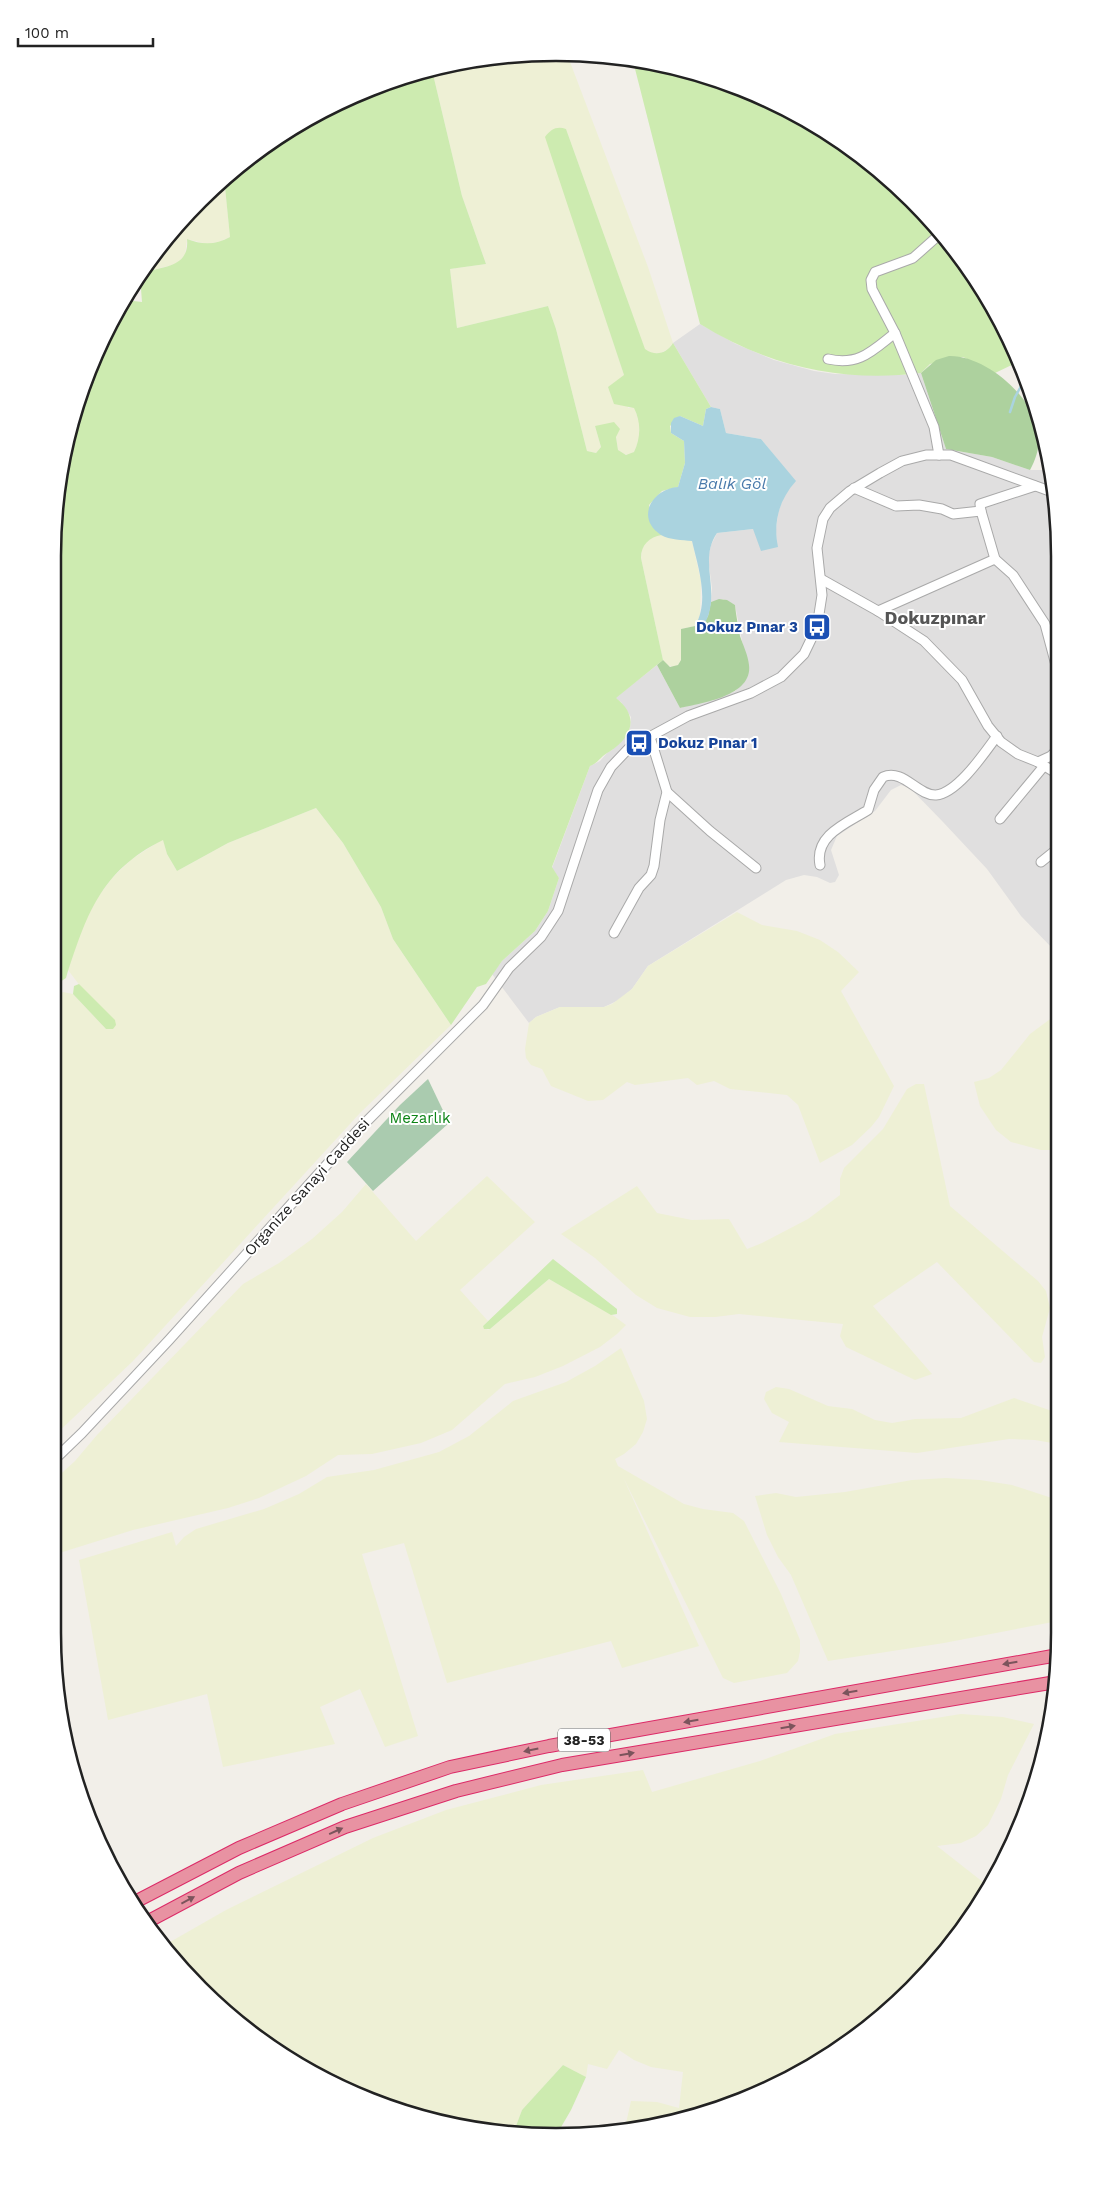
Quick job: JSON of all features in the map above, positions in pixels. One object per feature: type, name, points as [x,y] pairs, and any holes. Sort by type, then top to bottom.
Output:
[{"type":"highway","name":"38-53","points":[[140,1900],[238,1848],[342,1804],[450,1767],[550,1746],[1050,1656]]},
{"type":"highway","name":"38-53","points":[[153,1919],[239,1873],[345,1827],[456,1791],[562,1765],[1048,1683]]},
{"type":"street","points":[[935,238],[913,258],[875,272],[872,276],[872,289],[895,333],[934,427],[939,455]]},
{"type":"street","points":[[828,359],[840,362],[858,359],[895,333]]},
{"type":"street","name":"Organize Sanayi Caddesi","points":[[61,1454],[82,1434],[169,1340],[358,1130],[483,1005],[509,968],[541,937],[558,911],[598,790],[611,767],[629,748],[688,716],[751,693],[780,677],[804,654],[817,627],[822,594],[817,548],[823,519],[830,508],[854,488],[902,461],[926,455],[951,455],[1047,490]]},
{"type":"street","points":[[1036,486],[980,504],[995,559],[1013,574],[1045,624],[1051,646]]},
{"type":"street","points":[[854,488],[896,506],[919,505],[942,509],[953,514],[981,511]]},
{"type":"street","points":[[878,611],[995,559]]},
{"type":"street","points":[[821,580],[878,611],[924,641],[962,680],[996,736],[1018,754],[1051,771]]},
{"type":"street","points":[[820,865],[819,851],[822,844],[832,833],[868,810],[874,790],[883,777],[895,776],[932,795],[942,794],[966,775],[996,736]]},
{"type":"street","points":[[650,737],[667,792],[710,831],[756,868]]},
{"type":"street","points":[[1000,819],[1041,764],[1051,756]]},
{"type":"street","points":[[614,933],[638,888],[651,874],[654,866],[660,820],[667,792]]},
{"type":"street","points":[[1041,862],[1051,854]]},
{"type":"shaded area","points":[[700,324],[736,344],[774,360],[814,371],[835,374],[904,375],[921,373],[946,449],[992,457],[1030,470],[1043,470],[1047,491],[1051,556],[1051,947],[1021,916],[987,869],[910,788],[901,785],[891,790],[875,811],[837,836],[831,850],[839,875],[835,882],[830,883],[817,877],[804,875],[786,880],[648,966],[632,989],[619,1000],[604,1007],[560,1007],[536,1017],[529,1023],[492,974],[502,961],[535,931],[548,911],[559,878],[552,868],[590,766],[600,761],[612,750],[630,728],[631,717],[621,702],[615,698],[657,665],[680,708],[736,691],[743,646],[735,605],[723,599],[711,602],[712,588],[708,558],[711,545],[717,533],[753,529],[777,547],[778,513],[784,496],[795,481],[761,439],[726,433],[720,409],[711,407],[673,343]]},
{"type":"green space","points":[[570,61],[648,267],[673,343],[661,353],[652,353],[645,350],[566,129],[602,307],[624,375],[628,408],[634,407],[639,421],[639,440],[634,452],[629,455],[623,454],[618,450],[616,436],[595,426],[601,447],[596,453],[587,451],[556,329],[548,306],[457,328],[450,269],[486,264],[462,196],[434,77],[491,65],[524,62]]},
{"type":"green space","points":[[635,68],[684,78],[745,99],[775,112],[803,128],[857,163],[906,206],[949,255],[984,309],[1000,337],[1012,365],[995,373],[963,357],[930,364],[921,373],[863,375],[834,373],[779,361],[726,339],[700,324]]},
{"type":"green space","points":[[434,77],[462,196],[486,264],[450,269],[457,328],[548,306],[556,329],[587,451],[596,453],[601,447],[595,426],[614,422],[620,429],[616,437],[618,450],[626,455],[634,452],[636,446],[639,435],[638,419],[634,408],[614,404],[608,387],[624,375],[545,137],[554,129],[566,129],[645,349],[653,353],[661,353],[673,343],[711,407],[706,409],[703,426],[680,416],[670,426],[671,433],[684,441],[685,463],[678,487],[662,491],[649,505],[652,524],[662,535],[647,542],[642,549],[641,558],[663,660],[616,698],[624,705],[628,712],[630,726],[628,733],[617,746],[590,766],[552,867],[559,878],[548,911],[535,931],[502,961],[486,984],[477,987],[451,1025],[393,939],[381,907],[343,843],[316,808],[228,843],[177,871],[167,854],[163,840],[142,852],[124,866],[98,897],[81,935],[66,978],[61,981],[61,556],[65,491],[78,428],[99,367],[112,337],[133,301],[142,302],[141,288],[145,281],[153,270],[167,267],[180,260],[187,248],[187,239],[209,243],[219,242],[230,237],[225,188],[261,159],[337,112],[397,88]]},
{"type":"green space","points":[[225,188],[230,237],[219,242],[207,244],[187,239],[185,255],[177,264],[153,270],[184,230]]},
{"type":"green space","points":[[949,356],[963,357],[977,362],[1004,379],[1016,390],[1025,401],[1038,447],[1030,470],[992,457],[946,449],[921,373],[936,360]]},
{"type":"green space","points":[[662,535],[692,541],[701,581],[700,615],[695,626],[681,629],[681,660],[678,665],[673,667],[667,665],[663,660],[641,558],[642,549],[646,542],[653,537]]},
{"type":"green space","points":[[719,599],[727,600],[735,605],[740,636],[747,654],[748,676],[735,691],[713,700],[680,708],[657,665],[663,660],[670,667],[678,665],[681,660],[681,629],[695,626],[699,631],[708,616],[711,602]]},
{"type":"green space","points":[[316,808],[343,843],[381,907],[393,939],[451,1025],[360,1113],[133,1361],[61,1429],[61,993],[73,994],[106,1029],[113,1029],[68,970],[82,926],[95,901],[112,878],[132,859],[163,839],[167,854],[177,871],[228,843]]},
{"type":"green space","points":[[737,912],[762,925],[797,931],[820,940],[838,952],[859,972],[841,991],[894,1086],[879,1117],[871,1127],[852,1145],[820,1163],[798,1105],[787,1095],[730,1089],[714,1081],[697,1085],[688,1078],[635,1085],[627,1082],[603,1100],[588,1101],[551,1086],[542,1069],[531,1065],[526,1058],[525,1049],[529,1023],[536,1017],[560,1007],[604,1007],[612,1004],[632,989],[648,966]]},
{"type":"green space","points":[[79,984],[115,1020],[116,1025],[113,1029],[106,1029],[73,994],[74,986]]},
{"type":"green space","points":[[1051,1018],[1051,1150],[1041,1150],[1011,1142],[996,1130],[980,1106],[974,1082],[989,1078],[1001,1070],[1030,1034]]},
{"type":"green space","name":"Mezarlık","points":[[428,1079],[449,1123],[373,1191],[347,1162],[400,1105]]},
{"type":"green space","points":[[916,1084],[924,1084],[950,1206],[1038,1281],[1046,1291],[1050,1308],[1042,1337],[1045,1357],[1041,1363],[1034,1362],[937,1262],[873,1306],[932,1374],[915,1380],[846,1347],[840,1336],[843,1324],[739,1314],[715,1317],[690,1317],[657,1308],[636,1295],[595,1258],[561,1234],[637,1186],[657,1213],[692,1220],[729,1219],[747,1249],[762,1243],[808,1219],[840,1195],[840,1179],[844,1168],[883,1129],[907,1089]]},
{"type":"green space","points":[[487,1176],[535,1222],[460,1290],[488,1321],[483,1326],[488,1330],[490,1329],[549,1279],[614,1316],[626,1325],[600,1347],[563,1366],[535,1377],[505,1384],[452,1430],[421,1443],[372,1454],[338,1455],[306,1476],[259,1498],[228,1508],[133,1530],[61,1552],[61,1474],[243,1284],[279,1263],[312,1239],[342,1212],[366,1184],[416,1241]]},
{"type":"green space","points":[[553,1259],[617,1309],[617,1314],[611,1315],[549,1279],[490,1329],[484,1329],[483,1326]]},
{"type":"green space","points":[[621,1348],[644,1401],[647,1419],[643,1432],[636,1444],[615,1459],[618,1466],[684,1504],[733,1513],[744,1521],[781,1594],[800,1640],[798,1661],[787,1673],[734,1683],[723,1678],[623,1477],[699,1646],[622,1668],[611,1641],[447,1683],[404,1543],[362,1554],[418,1736],[385,1747],[360,1689],[320,1707],[335,1744],[223,1767],[207,1694],[108,1720],[79,1560],[172,1532],[176,1546],[184,1537],[196,1529],[264,1509],[299,1494],[327,1477],[374,1470],[439,1452],[469,1436],[513,1401],[566,1382],[595,1366]]},
{"type":"green space","points":[[776,1387],[789,1389],[828,1406],[852,1409],[875,1420],[892,1423],[915,1419],[961,1418],[1014,1398],[1051,1411],[1051,1443],[1009,1439],[917,1453],[779,1442],[789,1422],[772,1413],[764,1399],[766,1392]]},
{"type":"green space","points":[[946,1478],[980,1480],[1012,1485],[1051,1498],[1051,1622],[944,1643],[828,1661],[791,1575],[778,1557],[767,1535],[755,1496],[776,1493],[796,1497],[845,1492],[912,1480]]},
{"type":"green space","points":[[961,1714],[1003,1717],[1034,1724],[1008,1775],[1001,1799],[988,1825],[976,1836],[961,1843],[937,1846],[983,1882],[949,1934],[928,1959],[882,2005],[831,2044],[775,2077],[745,2090],[684,2111],[626,2123],[631,2101],[657,2102],[679,2108],[683,2072],[651,2067],[634,2060],[619,2050],[607,2069],[588,2064],[586,2077],[563,2065],[522,2110],[516,2126],[459,2118],[397,2101],[337,2077],[281,2044],[255,2026],[206,1983],[170,1942],[226,1910],[373,1838],[446,1810],[541,1785],[643,1770],[652,1792],[760,1761],[835,1734]]},
{"type":"green space","points":[[563,2065],[586,2077],[561,2128],[516,2126],[522,2110]]},
{"type":"water","name":"Balık Göl","points":[[711,407],[720,409],[726,433],[761,439],[796,481],[785,496],[779,512],[776,529],[778,547],[761,551],[753,529],[717,533],[711,545],[709,556],[711,605],[700,631],[695,626],[702,606],[702,595],[700,573],[692,541],[672,539],[661,535],[653,528],[649,521],[648,513],[654,499],[669,489],[678,487],[685,463],[684,441],[671,433],[671,423],[674,418],[680,416],[703,426],[706,409]]},
{"type":"waterway","points":[[1010,412],[1020,387]]},
{"type":"place","name":"Dokuz Pınar 3","points":[[817,627]]},
{"type":"place","name":"Dokuz Pınar 1","points":[[639,743]]},
{"type":"district","name":"Dokuzpınar","points":[[935,618]]}]
